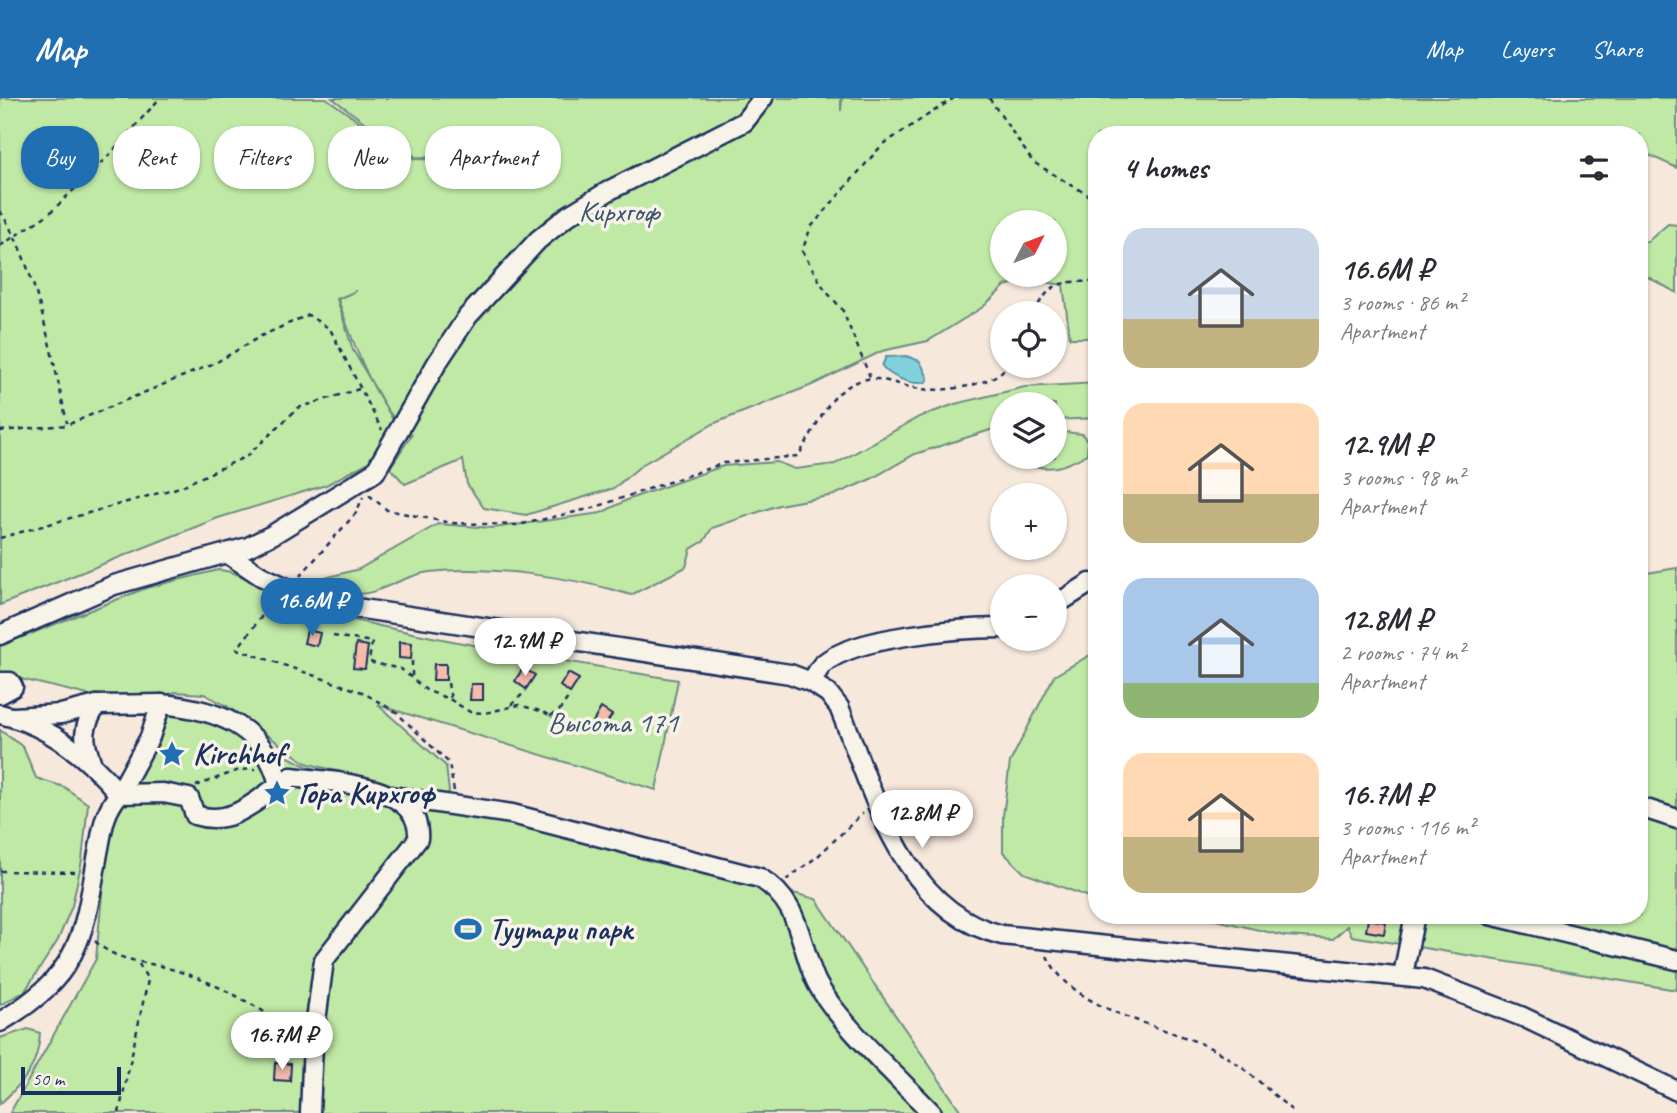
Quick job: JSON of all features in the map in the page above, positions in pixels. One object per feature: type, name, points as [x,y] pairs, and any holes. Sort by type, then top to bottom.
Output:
[{"type":"street","points":[[0,635],[114,585],[228,554],[272,535],[375,472],[437,363],[468,316],[538,240],[569,215],[610,190],[744,121],[763,98]]},
{"type":"street","points":[[228,554],[282,593],[338,607],[410,614],[732,664],[790,674],[811,682],[828,693],[839,707],[875,801],[899,851],[943,904],[963,919],[989,932],[1228,959],[1403,975],[1492,1004],[1618,1060],[1677,1091]]},
{"type":"street","points":[[1067,597],[1088,584]]},
{"type":"street","points":[[811,682],[824,664],[873,644],[925,632],[990,629]]},
{"type":"street","points":[[0,682],[10,682],[13,687],[0,694]]},
{"type":"street","points":[[0,1022],[30,1004],[52,984],[73,954],[86,926],[106,810],[120,794],[150,737],[161,704]]},
{"type":"street","points":[[6,716],[61,714],[97,705],[161,704],[207,710],[254,737],[267,755],[278,781]]},
{"type":"street","points":[[91,761],[84,743],[84,724],[97,705]]},
{"type":"street","points":[[6,716],[53,736],[91,761],[120,794]]},
{"type":"street","points":[[120,794],[163,793],[188,797],[195,814],[213,821],[237,814],[278,781],[291,777],[342,783],[397,797],[452,806],[482,807],[760,878],[776,888],[788,902],[816,979],[829,1002],[932,1113]]},
{"type":"street","points":[[310,1113],[313,1044],[324,960],[418,839],[419,825],[414,813],[397,797]]},
{"type":"street","points":[[1648,810],[1677,819]]},
{"type":"street","points":[[1403,975],[1413,924]]},
{"type":"street","points":[[1527,924],[1677,960]]},
{"type":"path","points":[[0,246],[50,213],[112,152],[160,98]]},
{"type":"path","points":[[870,377],[842,309],[825,290],[802,251],[811,227],[882,145],[954,98]]},
{"type":"path","points":[[989,98],[1032,162],[1088,195]]},
{"type":"path","points":[[0,211],[16,235],[48,345],[67,425]]},
{"type":"path","points":[[1041,301],[1050,288],[1064,281],[1088,282]]},
{"type":"path","points":[[0,431],[67,425],[216,362],[261,336],[308,315],[330,329],[391,446]]},
{"type":"path","points":[[356,483],[387,510],[451,523],[518,525],[593,509],[724,463],[798,456],[838,394],[870,377],[882,377],[920,389],[937,389],[990,378]]},
{"type":"path","points":[[0,538],[180,487],[247,456],[298,408],[360,388]]},
{"type":"path","points":[[375,472],[356,513],[267,606],[237,649],[362,691],[396,712],[449,763],[454,784],[452,806]]},
{"type":"path","points":[[333,636],[372,642],[369,661],[401,670],[426,690],[478,714],[511,705],[531,707],[576,731],[590,727]]},
{"type":"path","points":[[412,661],[412,678]]},
{"type":"path","points":[[448,683],[451,700]]},
{"type":"path","points":[[511,705],[526,691]]},
{"type":"path","points":[[550,716],[559,711],[570,695]]},
{"type":"path","points":[[188,797],[198,782],[239,770],[260,768],[278,781]]},
{"type":"path","points":[[776,888],[818,856],[875,801]]},
{"type":"path","points":[[0,871],[62,870],[94,873]]},
{"type":"path","points":[[86,926],[96,942],[112,956],[139,964],[164,967],[227,991],[265,1011],[313,1044]]},
{"type":"path","points":[[1037,937],[1056,975],[1066,982],[1095,1001],[1224,1055],[1295,1113]]},
{"type":"path","points":[[119,1113],[148,980],[139,964]]},
{"type":"green space","name":"Кирхгоф","points":[[0,98],[326,98],[365,126],[328,126],[328,189],[411,189],[411,156],[414,159],[425,159],[425,189],[561,189],[561,126],[425,126],[425,157],[415,157],[411,153],[411,126],[369,126],[332,98],[841,98],[841,111],[842,98],[1677,98],[1677,168],[1648,154],[1648,126],[1088,126],[1088,338],[1070,338],[1063,287],[1068,287],[1068,210],[990,210],[990,287],[1004,287],[983,307],[928,341],[882,351],[812,385],[715,423],[643,464],[614,488],[526,515],[484,508],[467,484],[463,460],[405,484],[390,468],[412,434],[400,425],[381,399],[396,425],[369,462],[326,485],[218,518],[0,605]],"holes":[[[356,291],[338,299],[374,387],[353,350],[337,299]]]},
{"type":"green space","points":[[1668,224],[1677,225],[1677,293],[1648,277],[1648,241]]},
{"type":"green space","points":[[1088,384],[1088,418],[1067,419],[1067,392],[1004,392],[1025,387]]},
{"type":"green space","points":[[990,396],[990,430],[915,454],[871,479],[834,495],[779,505],[712,528],[704,541],[691,549],[686,567],[631,595],[558,578],[478,570],[429,572],[375,591],[357,594],[315,584],[317,580],[359,569],[438,524],[493,528],[601,513],[629,499],[723,466],[777,462],[795,469],[835,464],[919,417]]},
{"type":"green space","points":[[1067,432],[1082,434],[1088,442],[1087,454],[1067,464]]},
{"type":"green space","points":[[1677,568],[1677,990],[1352,936],[1347,926],[1333,939],[1285,936],[1233,924],[1648,924],[1648,573]]},
{"type":"green space","name":"Высота 171","points":[[218,570],[252,581],[310,609],[401,631],[678,680],[656,790],[378,705],[446,766],[449,792],[443,799],[306,763],[227,706],[204,694],[175,692],[154,699],[92,696],[0,674],[0,646],[146,588]]},
{"type":"green space","points":[[1088,656],[1088,897],[1024,873],[1003,852],[1003,816],[1010,762],[1054,676]]},
{"type":"green space","name":"Туутари парк","points":[[194,708],[306,766],[816,899],[962,1113],[10,1113],[96,959],[108,830],[149,730],[169,713]]},
{"type":"green space","points":[[0,730],[23,747],[36,778],[64,787],[88,804],[82,860],[72,906],[58,940],[25,991],[0,1005]]},
{"type":"green space","points":[[28,1029],[40,1033],[33,1065],[23,1081],[0,1104],[0,1038]]},
{"type":"water","points":[[906,356],[920,361],[928,378],[926,382],[902,380],[882,366],[886,357]]},
{"type":"building","points":[[307,630],[320,633],[317,646],[304,643]]},
{"type":"building","points":[[399,642],[412,643],[411,659],[399,658]]},
{"type":"building","points":[[356,644],[368,646],[365,669],[353,668]]},
{"type":"building","points":[[434,664],[446,664],[446,680],[433,680]]},
{"type":"building","points":[[523,668],[535,675],[526,689],[515,681]]},
{"type":"building","points":[[568,673],[579,679],[570,693],[560,686]]},
{"type":"building","points":[[471,684],[483,684],[483,700],[470,700]]},
{"type":"building","points":[[601,708],[612,715],[603,728],[593,722]]},
{"type":"building","points":[[1367,924],[1386,924],[1384,934],[1366,931]]},
{"type":"building","points":[[275,1063],[291,1064],[290,1081],[274,1080]]},
{"type":"place","name":"Kirchhof","points":[[172,754]]},
{"type":"place","name":"Гора Кирхгоф","points":[[277,793]]},
{"type":"place","name":"Туутари парк","points":[[468,929]]}]
